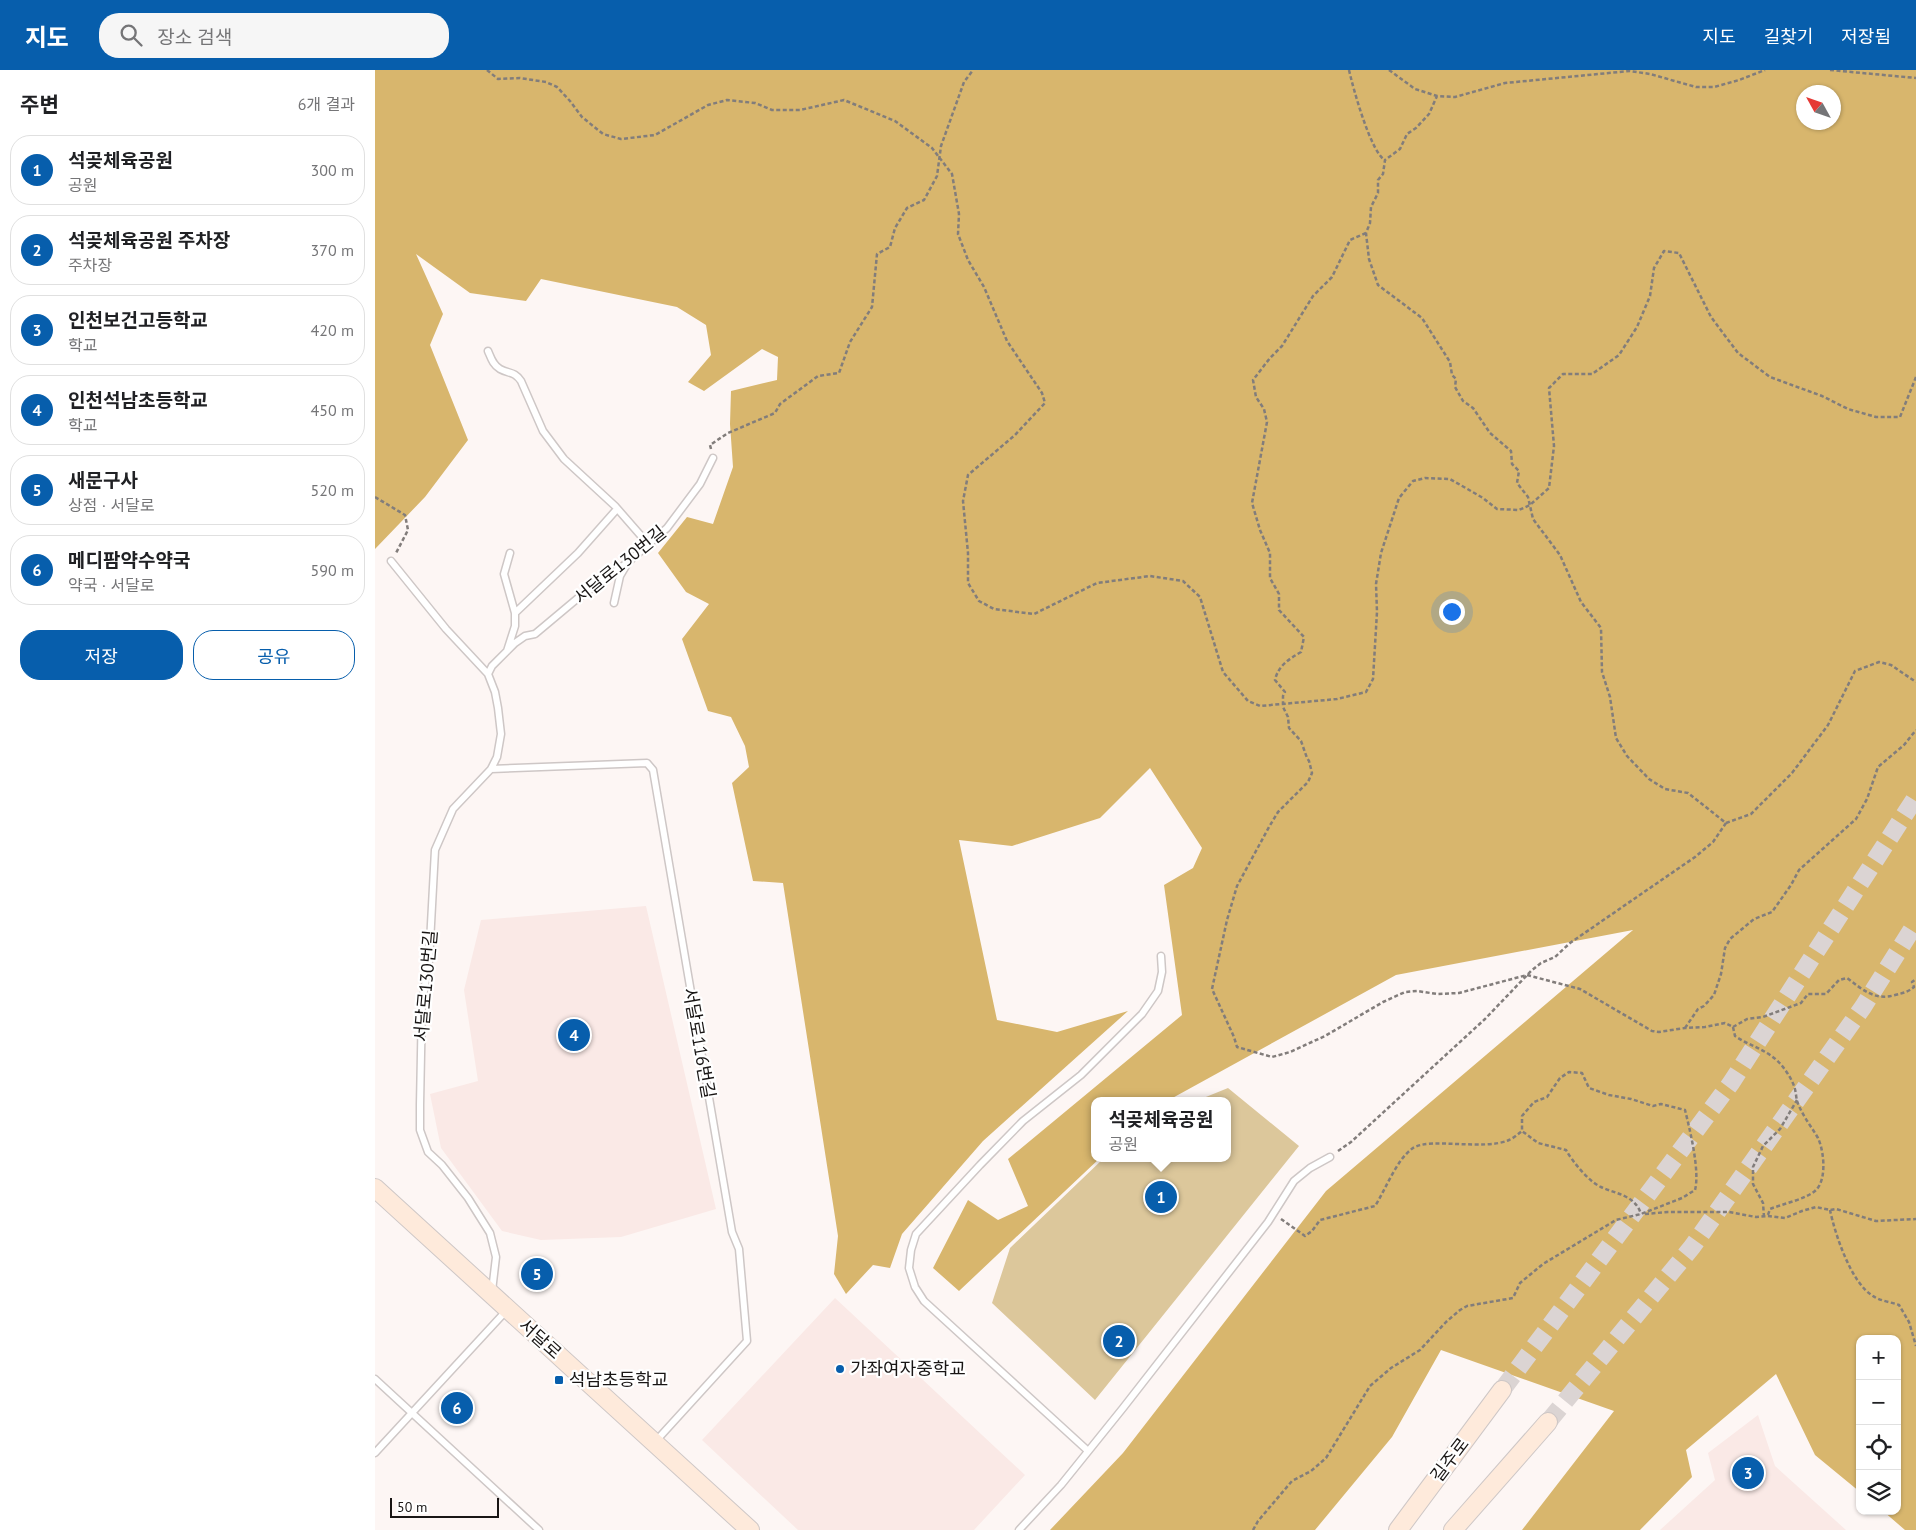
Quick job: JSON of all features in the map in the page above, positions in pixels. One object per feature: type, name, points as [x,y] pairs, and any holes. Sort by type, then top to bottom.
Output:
[{"type":"street","name":"서달로","points":[[375,1188],[749,1530]]},
{"type":"street","name":"길주로","points":[[1398,1530],[1502,1390]]},
{"type":"street","points":[[1453,1530],[1548,1422]]},
{"type":"lane","points":[[488,351],[494,364],[501,369],[516,374],[521,381],[543,431],[564,459],[617,509],[649,545]]},
{"type":"lane","name":"서달로130번길","points":[[489,674],[492,666],[525,636],[535,634],[578,598],[627,563],[667,528],[700,484],[713,458]]},
{"type":"lane","name":"서달로130번길","points":[[515,613],[579,553],[617,509]]},
{"type":"lane","name":"서달로130번길","points":[[507,651],[515,626],[515,613],[504,574],[509,553]]},
{"type":"lane","name":"서달로130번길","points":[[391,561],[446,629],[489,674],[495,692],[501,734],[497,757],[491,769],[453,809],[435,850],[429,960],[421,1003],[420,1130],[429,1152],[442,1164],[468,1198],[490,1233],[496,1257],[491,1296]]},
{"type":"lane","points":[[614,603],[620,576],[627,563]]},
{"type":"lane","name":"서달로116번길","points":[[491,769],[647,763],[653,770],[732,1232],[739,1249],[747,1340],[653,1443]]},
{"type":"lane","points":[[1087,1450],[924,1301],[915,1287],[909,1268],[911,1250],[917,1234],[1023,1121],[1081,1074],[1142,1014],[1158,991],[1162,972],[1161,956]]},
{"type":"lane","points":[[1019,1530],[1061,1485],[1128,1401],[1273,1214],[1294,1181],[1310,1168],[1330,1157]]},
{"type":"lane","points":[[375,1453],[507,1310]]},
{"type":"lane","points":[[375,1379],[539,1530]]},
{"type":"path","points":[[487,70],[498,79],[520,78],[545,82],[557,87],[571,101],[582,117],[603,134],[621,139],[655,135],[708,105],[727,100],[755,103],[772,110],[801,110],[844,100],[895,120],[920,139],[940,156],[952,174],[959,214],[958,234],[968,260],[984,287],[1007,341],[1042,393],[1045,403],[1015,435],[968,475],[963,501],[968,553],[968,583],[979,601],[994,609],[1034,614],[1097,583],[1150,576],[1183,581],[1200,597],[1223,672],[1248,701],[1260,706],[1337,698],[1366,692],[1373,679],[1377,612],[1376,584],[1381,553],[1399,498],[1413,481],[1425,478],[1450,479],[1483,498],[1497,509],[1505,510],[1519,510],[1530,505],[1549,488],[1554,446],[1549,388],[1563,374],[1592,374],[1619,355],[1640,319],[1650,296],[1654,268],[1664,251],[1679,254],[1711,317],[1739,352],[1770,377],[1822,396],[1848,409],[1877,417],[1900,418],[1916,377]]},
{"type":"path","points":[[713,458],[710,445],[728,433],[775,413],[780,404],[818,376],[839,373],[850,342],[872,307],[877,254],[889,247],[895,228],[907,208],[925,200],[937,176],[941,146],[964,82],[973,70]]},
{"type":"path","points":[[1349,70],[1355,98],[1371,140],[1380,158],[1385,160]]},
{"type":"path","points":[[1389,70],[1415,89],[1437,96],[1455,97],[1505,83],[1630,71],[1650,74],[1696,87],[1714,87],[1765,70]]},
{"type":"path","points":[[1831,70],[1916,78]]},
{"type":"path","points":[[1437,96],[1429,114],[1416,128],[1407,134],[1400,149],[1385,160],[1383,174],[1379,180],[1378,193],[1371,206],[1370,223],[1365,233],[1369,259],[1378,285],[1422,318],[1450,362],[1451,375],[1456,379],[1455,387],[1463,401],[1473,408],[1490,432],[1511,451],[1512,464],[1519,472],[1517,482],[1528,497],[1533,519],[1560,555],[1581,602],[1601,628],[1602,672],[1610,697],[1616,738],[1627,756],[1649,779],[1665,789],[1688,793],[1726,823]]},
{"type":"path","points":[[1365,233],[1351,240],[1332,277],[1313,296],[1282,346],[1253,380],[1256,398],[1264,409],[1267,422],[1252,503],[1260,530],[1270,553],[1270,578],[1279,594],[1279,610],[1304,637],[1301,652],[1286,661],[1275,680],[1285,692],[1283,704],[1288,717],[1289,728],[1301,741],[1312,773],[1308,782],[1278,812],[1237,886],[1211,989],[1237,1047],[1272,1057],[1289,1052],[1325,1036],[1383,1002],[1405,992],[1459,993],[1527,975],[1580,989],[1652,1031],[1705,1028],[1725,1023],[1733,1028],[1735,1036],[1746,1044],[1756,1046],[1771,1054],[1783,1066],[1795,1087],[1797,1100],[1806,1120],[1819,1140],[1823,1159],[1823,1176],[1817,1189],[1809,1195],[1770,1208],[1768,1216]]},
{"type":"path","points":[[375,497],[405,515],[407,520],[408,530],[391,561]]},
{"type":"path","points":[[1330,1157],[1351,1142],[1485,1019],[1541,963],[1555,957],[1570,943],[1695,857],[1713,842],[1726,823],[1751,814],[1792,773],[1828,725],[1855,671],[1879,662],[1891,664],[1916,682]]},
{"type":"path","points":[[1685,1028],[1698,1009],[1704,1006],[1714,995],[1721,974],[1725,948],[1730,939],[1755,919],[1772,912],[1799,870],[1856,819],[1867,799],[1878,767],[1904,744],[1916,730]]},
{"type":"path","points":[[1733,1028],[1747,1019],[1763,1017],[1801,1003],[1808,994],[1826,994],[1839,980],[1847,978],[1866,993],[1886,998],[1909,992],[1913,987],[1912,982],[1916,979]]},
{"type":"path","points":[[1253,1530],[1258,1521],[1292,1481],[1311,1471],[1326,1458],[1370,1386],[1391,1368],[1420,1350],[1460,1310],[1467,1306],[1513,1298],[1520,1283],[1543,1264],[1616,1220],[1641,1214],[1682,1198],[1695,1190],[1697,1184],[1694,1151],[1685,1110],[1661,1104],[1653,1106],[1589,1088],[1582,1073],[1569,1072],[1560,1078],[1547,1097],[1534,1102],[1522,1116],[1522,1132]]},
{"type":"path","points":[[1764,1217],[1763,1203],[1753,1184],[1753,1167],[1763,1146],[1780,1129],[1797,1100]]},
{"type":"path","points":[[1522,1132],[1538,1143],[1566,1150],[1575,1165],[1591,1180],[1603,1188],[1618,1192],[1639,1205],[1641,1214]]},
{"type":"path","points":[[1273,1214],[1305,1236],[1312,1231],[1319,1220],[1375,1206],[1393,1170],[1413,1148],[1436,1144],[1475,1145],[1499,1143],[1509,1140],[1522,1132]]},
{"type":"path","points":[[1641,1214],[1729,1212],[1785,1218],[1802,1210],[1816,1207],[1831,1210],[1837,1208],[1876,1221],[1916,1219]]},
{"type":"path","points":[[1831,1210],[1834,1230],[1855,1278],[1873,1296],[1899,1305],[1909,1322],[1916,1346]]},
{"type":"shaded area","points":[[375,70],[1916,70],[1916,1530],[1905,1530],[1888,1515],[1901,1515],[1901,1335],[1856,1335],[1856,1489],[1815,1455],[1776,1374],[1686,1450],[1692,1477],[1640,1530],[1522,1530],[1614,1411],[1441,1350],[1392,1437],[1315,1530],[1050,1530],[1123,1453],[1326,1191],[1633,930],[1396,975],[1174,1097],[1091,1097],[1091,1162],[1096,1162],[959,1291],[933,1268],[968,1200],[998,1220],[1028,1206],[1008,1159],[1182,1015],[1164,885],[1193,868],[1202,848],[1150,768],[1100,818],[1012,846],[959,840],[997,1020],[1057,1032],[1128,1011],[983,1141],[902,1234],[890,1268],[873,1265],[846,1294],[834,1274],[838,1236],[783,883],[753,881],[732,783],[749,767],[745,746],[731,717],[708,711],[682,639],[709,604],[686,592],[658,553],[687,517],[713,524],[733,467],[730,424],[731,391],[777,380],[778,357],[762,349],[704,391],[688,382],[711,355],[706,325],[677,307],[541,279],[526,301],[470,293],[416,254],[443,314],[430,345],[468,440],[425,497],[375,549]]},
{"type":"shaded area","points":[[646,906],[716,1209],[621,1237],[541,1240],[502,1231],[441,1148],[430,1094],[478,1081],[464,990],[481,920]]},
{"type":"shaded area","points":[[1228,1088],[1299,1146],[1095,1400],[992,1303],[1010,1248],[1100,1162],[1231,1162],[1231,1097],[1206,1097]]},
{"type":"shaded area","name":"가좌여자중학교","points":[[835,1298],[1025,1475],[974,1530],[798,1530],[702,1440]]},
{"type":"shaded area","points":[[1758,1415],[1775,1466],[1846,1530],[1660,1530],[1715,1480],[1708,1453]]},
{"type":"tunnel","points":[[1502,1390],[1731,1083],[1916,797]]},
{"type":"tunnel","points":[[1548,1422],[1692,1247],[1863,1007],[1916,923]]},
{"type":"place","name":"인천석남초등학교","points":[[574,1035]]},
{"type":"place","name":"석곶체육공원","points":[[1161,1197]]},
{"type":"place","name":"새문구사","points":[[537,1274]]},
{"type":"place","name":"석곶체육공원 주차장","points":[[1119,1341]]},
{"type":"place","name":"가좌여자중학교","points":[[840,1369]]},
{"type":"place","name":"석남초등학교","points":[[559,1380]]},
{"type":"place","name":"메디팜약수약국","points":[[457,1408]]},
{"type":"place","name":"인천보건고등학교","points":[[1748,1473]]}]
